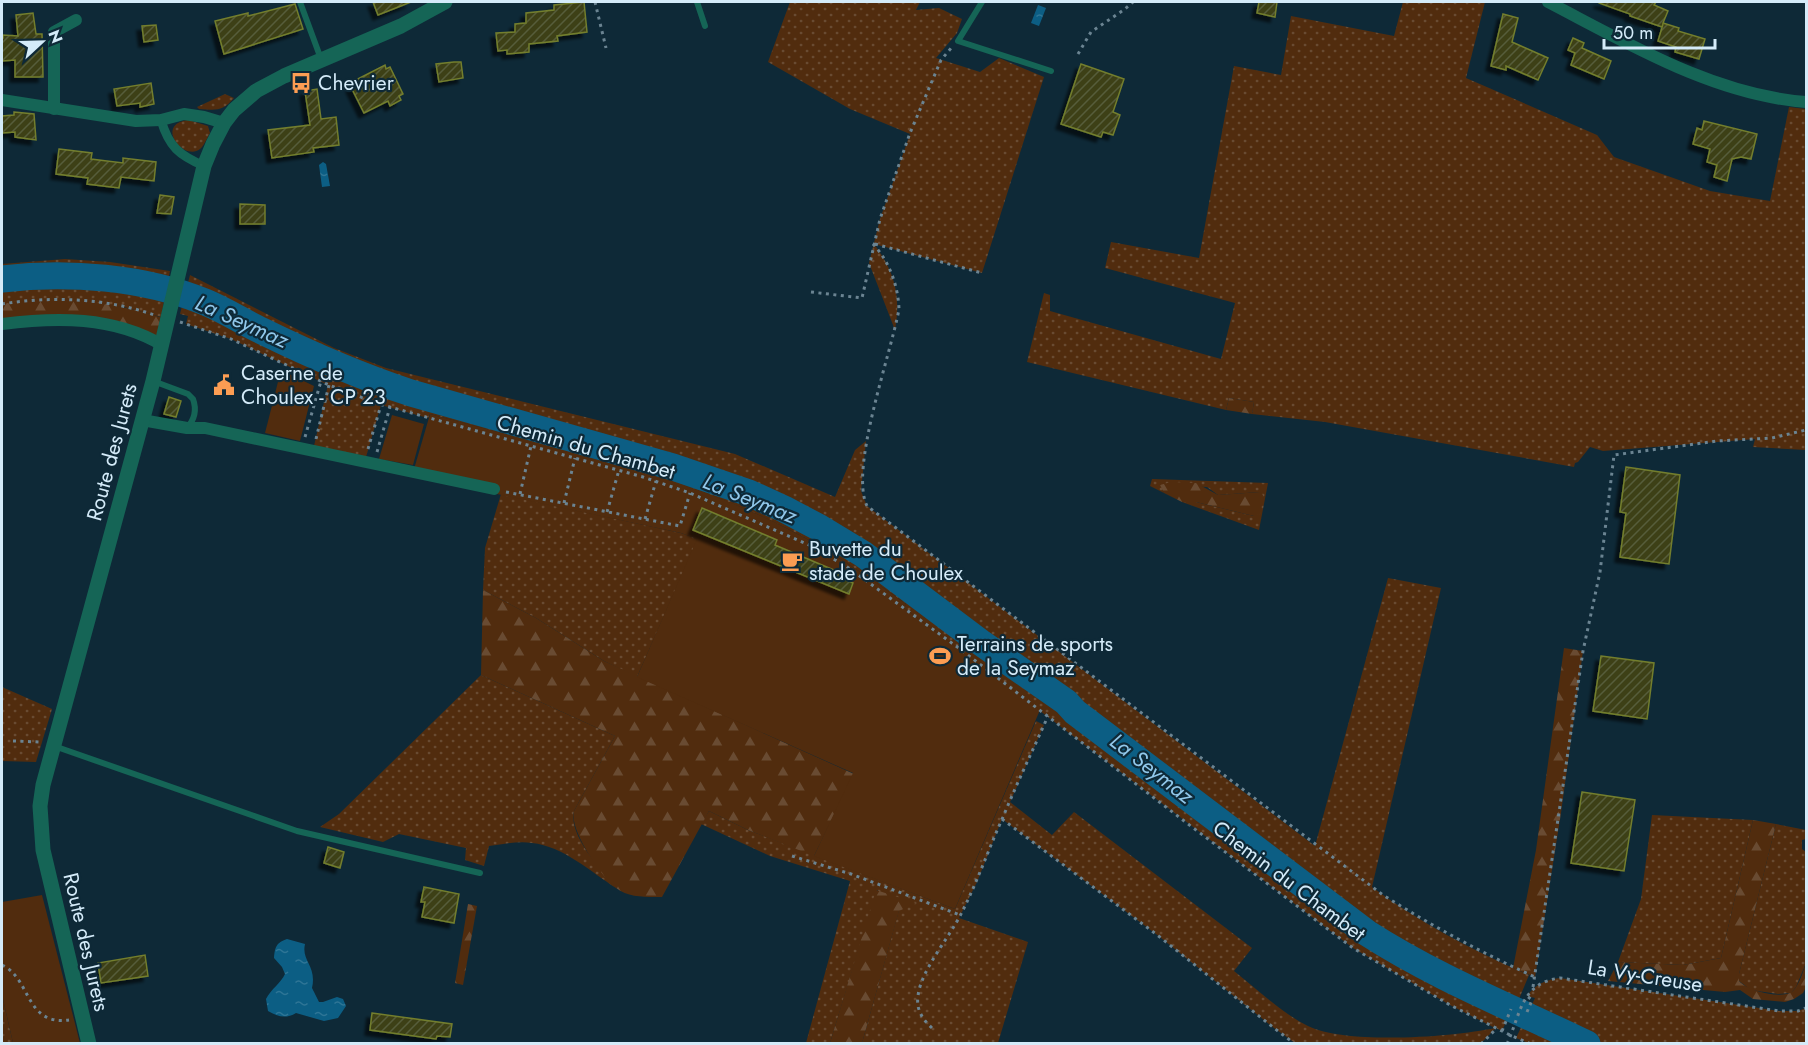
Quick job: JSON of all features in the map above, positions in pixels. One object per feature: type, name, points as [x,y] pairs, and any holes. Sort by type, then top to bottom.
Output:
[{"type":"street","name":"Route des Jurets","points":[[88,1044],[48,873],[40,806],[53,745],[153,381],[204,166],[224,123],[234,110],[255,91],[322,59],[401,26],[445,2]]},
{"type":"street","points":[[1548,2],[1645,51],[1734,89],[1776,99],[1806,102]]},
{"type":"street","points":[[54,109],[54,32],[76,20]]},
{"type":"street","points":[[2,100],[136,121],[161,120],[184,114],[224,123]]},
{"type":"street","points":[[161,120],[165,135],[182,156],[204,166]]},
{"type":"street","points":[[2,324],[63,320],[114,325],[146,335],[162,345]]},
{"type":"street","points":[[142,420],[187,428],[205,428],[494,489]]},
{"type":"lane","points":[[300,2],[322,59]]},
{"type":"lane","points":[[697,2],[705,26]]},
{"type":"lane","points":[[982,2],[958,41],[1051,71]]},
{"type":"lane","points":[[153,381],[188,394],[193,399],[195,413],[187,428]]},
{"type":"lane","points":[[53,745],[297,831],[480,873]]},
{"type":"path","points":[[595,2],[606,48]]},
{"type":"path","points":[[1078,54],[1091,32],[1133,2]]},
{"type":"path","points":[[811,292],[862,298],[880,219],[910,134],[941,60],[958,41]]},
{"type":"path","points":[[873,244],[982,273]]},
{"type":"path","points":[[873,244],[888,263],[899,298],[899,309],[866,441],[861,491],[867,506],[1383,896],[1467,945],[1534,977]]},
{"type":"path","name":"Chemin du Chambet","points":[[2,304],[48,300],[81,301],[124,307],[169,318],[231,339],[328,385],[381,405],[656,481],[690,493],[809,545],[846,566],[1353,948],[1432,994],[1531,1044]]},
{"type":"path","points":[[308,450],[321,381]]},
{"type":"path","points":[[308,450],[328,385]]},
{"type":"path","points":[[369,463],[381,405]]},
{"type":"path","points":[[369,463],[390,407]]},
{"type":"path","points":[[1507,1044],[1533,987],[1561,813],[1583,651],[1600,572],[1614,455],[1717,441],[1772,438],[1806,430]]},
{"type":"path","points":[[520,494],[531,446]]},
{"type":"path","points":[[564,503],[575,458]]},
{"type":"path","points":[[607,512],[619,470]]},
{"type":"path","points":[[645,519],[656,481]]},
{"type":"path","points":[[494,489],[680,526],[690,493]]},
{"type":"path","points":[[932,1028],[921,1016],[918,994],[926,972],[960,916],[977,882],[1048,716]]},
{"type":"path","points":[[13,741],[43,742],[53,745]]},
{"type":"path","points":[[1002,819],[1156,934],[1295,1044]]},
{"type":"path","points":[[792,856],[851,874],[960,916]]},
{"type":"path","points":[[2,965],[14,974],[27,998],[38,1011],[50,1020],[66,1021],[83,1017]]},
{"type":"path","name":"La Vy-Creuse","points":[[1533,987],[1542,982],[1560,978],[1757,1009],[1790,1012],[1806,1008]]},
{"type":"path","points":[[1527,996],[1533,1000],[1527,1012]]},
{"type":"path","points":[[1502,1031],[1511,1010]]},
{"type":"path","points":[[1481,1044],[1497,1028]]},
{"type":"green space","points":[[790,2],[920,2],[916,10],[939,8],[962,19],[957,33],[936,58],[980,72],[999,58],[1044,77],[982,273],[874,244],[887,264],[895,285],[897,318],[895,330],[869,263],[880,219],[910,134],[850,109],[768,62]]},
{"type":"green space","points":[[1403,2],[1485,2],[1466,78],[1597,135],[1614,157],[1710,191],[1770,201],[1789,107],[1806,109],[1806,450],[1753,447],[1755,439],[1603,451],[1590,447],[1574,467],[1325,422],[1252,414],[1254,402],[1229,398],[1226,410],[1027,362],[1044,293],[1050,295],[1050,311],[1221,359],[1235,303],[1105,268],[1111,242],[1199,258],[1234,66],[1281,75],[1291,16],[1394,36]]},
{"type":"green space","points":[[225,94],[234,98],[222,108],[210,110],[197,107]]},
{"type":"green space","points":[[189,120],[208,126],[210,133],[201,148],[193,152],[180,146],[173,134],[174,128],[179,123]]},
{"type":"green space","points":[[65,259],[110,262],[170,271],[161,317],[124,307],[2,304],[2,264]]},
{"type":"green space","points":[[190,275],[334,348],[386,368],[735,454],[835,497],[855,450],[866,441],[861,491],[867,506],[1315,846],[1388,578],[1441,588],[1372,887],[1448,936],[1529,975],[1514,1011],[1511,1010],[1502,1031],[1496,1028],[1481,1043],[1295,1043],[1156,934],[1002,819],[977,882],[959,918],[1028,942],[998,1043],[862,1043],[899,910],[877,890],[830,1043],[806,1043],[850,881],[770,856],[701,824],[709,811],[748,830],[955,909],[1036,721],[1044,725],[1010,802],[1052,835],[1074,812],[1252,948],[1234,971],[1289,1015],[1308,1026],[1348,1036],[1400,1038],[1495,1028],[1450,1005],[1353,948],[904,608],[906,604],[833,554],[786,528],[700,491],[611,462],[430,414],[428,418],[381,405],[366,457],[314,446],[328,385],[231,339],[186,324],[188,316],[180,314]]},
{"type":"green space","points":[[25,300],[98,303],[151,314],[168,320],[162,345],[113,325],[2,324],[2,304]]},
{"type":"green space","points":[[281,370],[314,386],[300,441],[265,433]]},
{"type":"green space","points":[[1229,398],[1254,402],[1252,414],[1226,410]]},
{"type":"green space","points":[[430,414],[565,449],[656,476],[744,508],[786,528],[833,554],[906,604],[904,608],[1040,710],[955,909],[814,856],[853,773],[637,677],[697,539],[681,533],[412,476]]},
{"type":"green space","points":[[392,415],[424,424],[413,465],[379,459]]},
{"type":"green space","points":[[1152,479],[1268,483],[1259,530],[1182,502],[1196,502],[1254,516],[1260,492],[1218,495],[1207,487],[1161,485],[1164,493],[1150,486]]},
{"type":"green space","points":[[1171,482],[1196,483],[1218,495],[1260,492],[1263,495],[1260,514],[1254,516],[1196,502],[1182,502],[1164,493],[1160,485]]},
{"type":"green space","points":[[501,494],[681,533],[698,539],[637,677],[604,661],[536,618],[483,590],[485,548]]},
{"type":"green space","points":[[483,590],[536,618],[604,661],[854,774],[814,856],[748,830],[709,811],[662,897],[632,895],[616,888],[602,874],[581,841],[574,819],[574,811],[615,736],[481,675]]},
{"type":"green space","points":[[1564,648],[1583,651],[1561,813],[1535,977],[1513,968],[1536,850]]},
{"type":"green space","points":[[481,675],[615,736],[574,811],[574,821],[581,841],[616,888],[566,854],[543,845],[521,842],[489,846],[484,866],[465,860],[466,848],[399,834],[383,842],[320,827],[339,814]]},
{"type":"green space","points":[[2,687],[52,709],[36,762],[2,761]]},
{"type":"green space","points":[[1652,815],[1753,820],[1721,958],[1683,965],[1618,962],[1641,899]]},
{"type":"green space","points":[[1753,820],[1776,824],[1739,981],[1763,993],[1778,995],[1790,993],[1798,984],[1806,963],[1806,987],[1803,993],[1785,1002],[1753,999],[1740,990],[1725,992],[1608,981],[1618,962],[1683,965],[1721,958]]},
{"type":"green space","points":[[1776,824],[1806,830],[1806,839],[1802,840],[1802,849],[1806,852],[1806,963],[1791,993],[1778,994],[1751,990],[1739,981]]},
{"type":"green space","points":[[876,890],[916,903],[899,911],[862,1043],[830,1043]]},
{"type":"green space","points":[[42,895],[80,1043],[13,1043],[2,995],[2,902]]},
{"type":"green space","points":[[468,904],[477,906],[463,985],[455,983]]},
{"type":"green space","points":[[1560,978],[1779,1011],[1798,1011],[1806,1008],[1806,1043],[1531,1044],[1516,1038],[1535,998],[1527,996],[1541,983]]},
{"type":"green space","points":[[2,995],[13,1043],[2,1043]]},
{"type":"water","points":[[1038,5],[1046,8],[1039,26],[1031,23]]},
{"type":"water","points":[[323,162],[326,164],[330,186],[322,187],[319,165]]},
{"type":"water","points":[[287,939],[305,944],[305,955],[313,980],[312,988],[319,1002],[337,997],[343,999],[346,1006],[338,1018],[324,1021],[296,1013],[282,1017],[268,1011],[266,999],[285,974],[274,958],[275,951],[280,942]]},
{"type":"building","points":[[373,2],[411,2],[378,15]]},
{"type":"building","points":[[584,2],[587,32],[557,36],[558,41],[529,44],[529,52],[507,54],[507,50],[498,51],[496,33],[515,32],[515,24],[526,23],[526,13],[554,10],[554,5]]},
{"type":"building","points":[[1259,2],[1277,2],[1275,17],[1257,13]]},
{"type":"building","points":[[1599,2],[1656,2],[1654,5],[1668,11],[1663,23],[1679,28],[1678,31],[1705,39],[1699,59],[1675,52],[1676,47],[1658,41],[1663,24],[1662,27]]},
{"type":"building","points":[[295,4],[303,29],[224,54],[215,21],[248,13],[248,16]]},
{"type":"building","points":[[33,13],[36,34],[42,34],[43,77],[15,77],[15,60],[2,61],[2,38],[3,35],[18,36],[16,15]]},
{"type":"building","points":[[1503,14],[1518,18],[1512,42],[1548,58],[1538,80],[1506,66],[1506,70],[1491,66]]},
{"type":"building","points":[[156,25],[158,40],[144,42],[142,26]]},
{"type":"building","points":[[1573,38],[1584,43],[1582,48],[1611,61],[1604,79],[1571,65],[1575,53],[1568,50]]},
{"type":"building","points":[[461,62],[463,78],[439,82],[436,64]]},
{"type":"building","points":[[1081,64],[1124,79],[1113,112],[1120,115],[1113,135],[1103,132],[1101,137],[1061,124]]},
{"type":"building","points":[[385,65],[386,69],[390,67],[403,94],[399,96],[401,100],[390,106],[388,101],[364,113],[351,87],[355,85],[354,81]]},
{"type":"building","points":[[151,83],[154,104],[140,107],[140,103],[117,106],[114,89]]},
{"type":"building","points":[[317,89],[321,119],[336,117],[339,145],[313,148],[314,152],[272,158],[268,130],[310,125],[305,91]]},
{"type":"building","points":[[14,112],[34,114],[36,140],[15,137],[15,132],[2,133],[2,116],[14,115]]},
{"type":"building","points":[[1704,121],[1757,134],[1751,159],[1741,157],[1732,159],[1727,181],[1714,177],[1717,165],[1707,162],[1710,149],[1693,144],[1697,128],[1702,130]]},
{"type":"building","points":[[59,149],[92,153],[91,159],[123,163],[123,158],[156,162],[154,181],[121,177],[119,188],[87,184],[88,178],[56,174]]},
{"type":"building","points":[[160,195],[174,197],[171,214],[157,213]]},
{"type":"building","points":[[240,204],[265,205],[265,224],[240,224]]},
{"type":"building","points":[[169,397],[181,401],[176,417],[164,414]]},
{"type":"building","points":[[1626,467],[1680,475],[1669,564],[1620,557],[1626,513],[1620,512]]},
{"type":"building","points":[[702,508],[777,540],[775,545],[843,574],[841,578],[853,583],[849,594],[693,530]]},
{"type":"building","points":[[1601,656],[1654,663],[1647,719],[1593,711]]},
{"type":"building","points":[[1582,792],[1635,800],[1624,871],[1571,863]]},
{"type":"building","points":[[328,847],[344,852],[340,868],[324,863]]},
{"type":"building","points":[[424,887],[459,894],[454,923],[422,917],[425,902],[421,902]]},
{"type":"building","points":[[145,955],[148,976],[101,983],[98,963]]},
{"type":"building","points":[[372,1013],[452,1024],[450,1037],[437,1036],[436,1039],[370,1030]]},
{"type":"waterway","name":"La Seymaz","points":[[2,279],[53,276],[105,278],[157,287],[181,294],[212,305],[317,357],[411,393],[673,467],[749,493],[784,509],[863,554],[980,642],[1066,702],[1075,712],[1367,933],[1420,964],[1587,1044]]},
{"type":"place","name":"Chevrier","points":[[301,83]]},
{"type":"place","name":"Caserne de Choulex - CP 23","points":[[224,385]]},
{"type":"place","name":"Buvette du stade de Choulex","points":[[792,561]]},
{"type":"place","name":"Terrains de sports de la Seymaz","points":[[940,656]]}]
